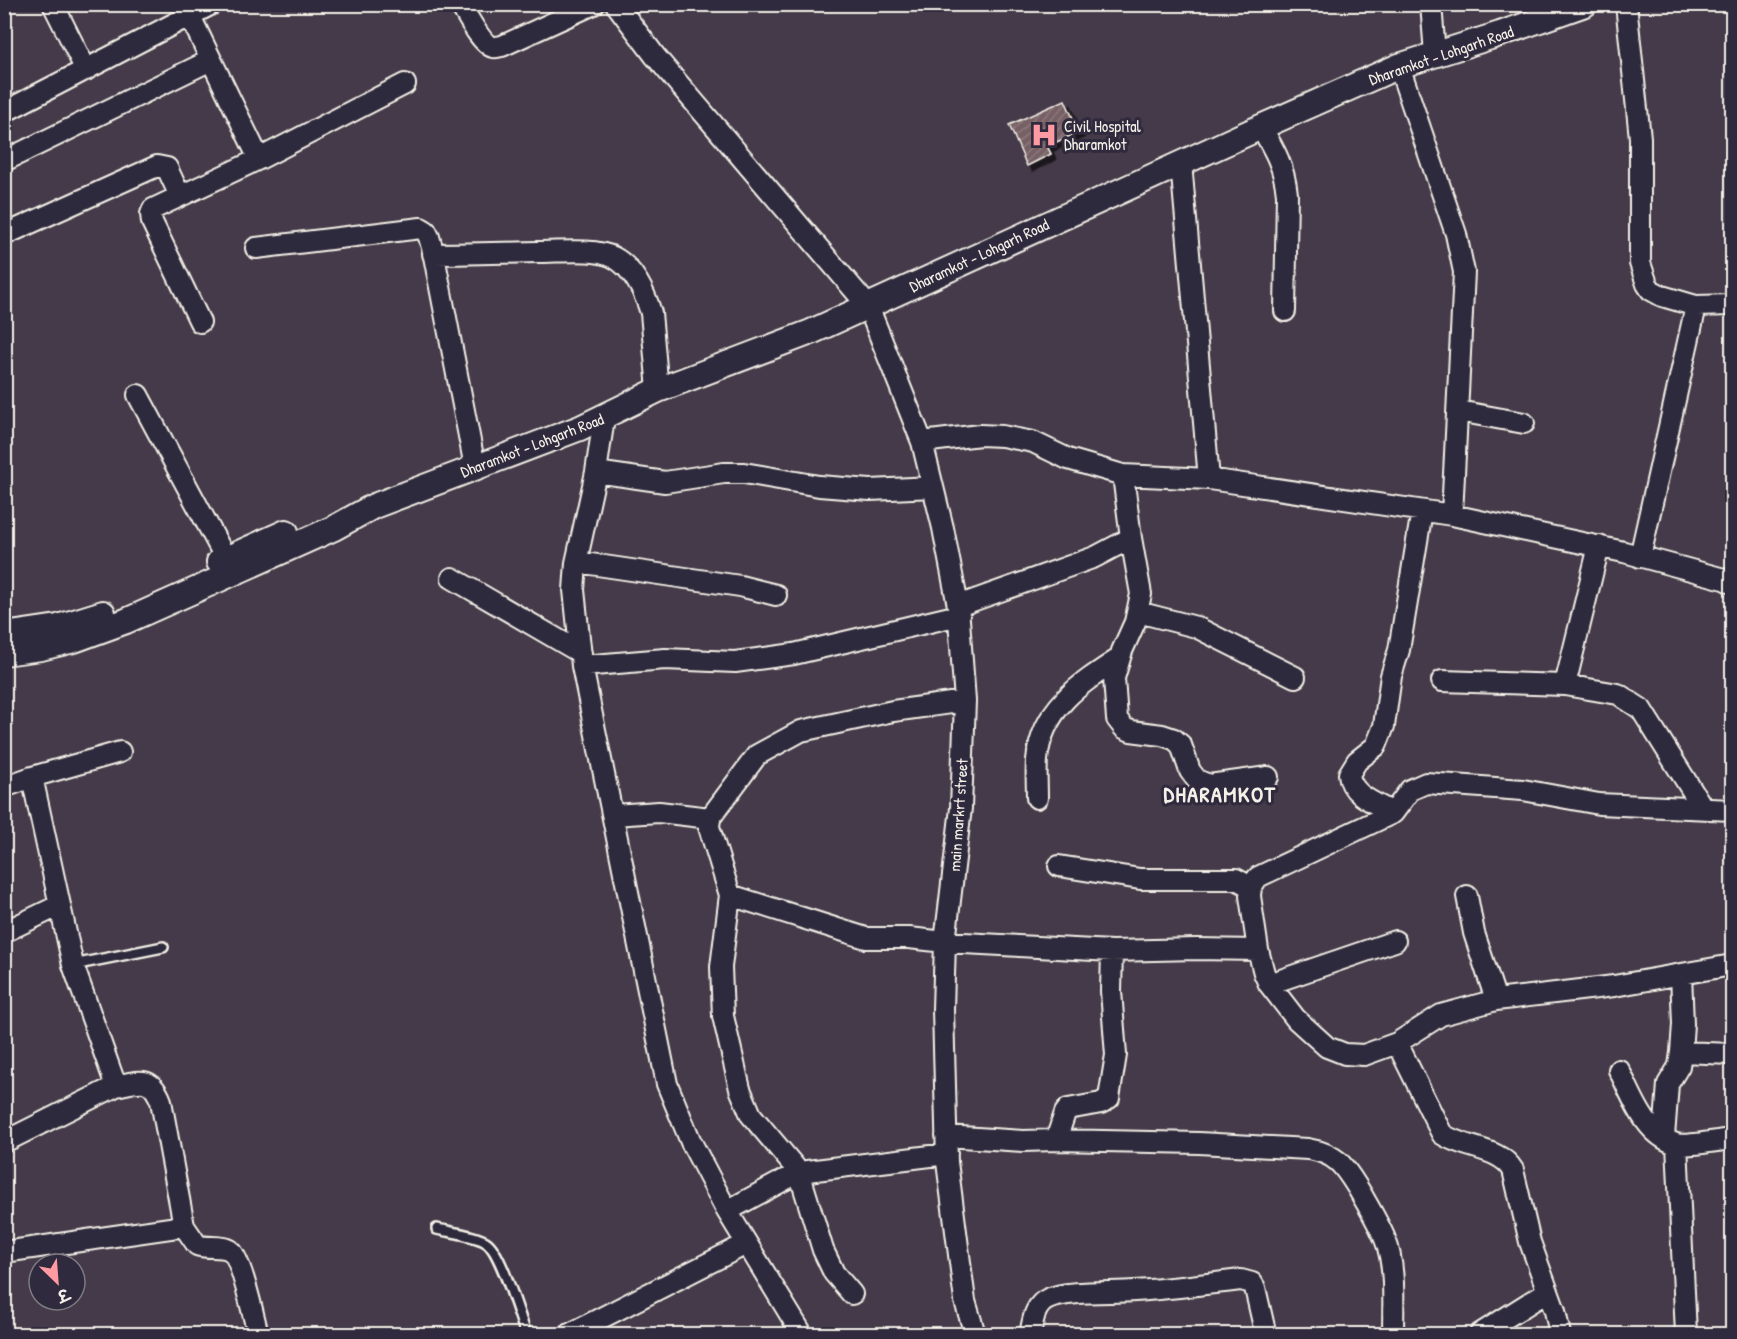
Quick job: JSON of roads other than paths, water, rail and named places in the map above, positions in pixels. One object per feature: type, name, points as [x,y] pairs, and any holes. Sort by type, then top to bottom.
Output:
[{"type":"street","points":[[53,4],[86,70]]},
{"type":"street","points":[[4,112],[212,4]]},
{"type":"street","points":[[460,4],[481,36],[488,45],[494,48],[594,4]]},
{"type":"street","name":"main markrt street","points":[[616,4],[655,56],[868,306],[922,442],[959,611],[965,701],[961,808],[945,942],[943,1009],[946,1145],[965,1301],[975,1335]]},
{"type":"street","points":[[1431,4],[1435,54]]},
{"type":"street","name":"Dharamkot - Lohgarh Road","points":[[4,653],[41,648],[95,634],[334,528],[374,506],[604,418],[658,390],[810,332],[1399,66],[1585,4]]},
{"type":"street","points":[[1626,4],[1640,138],[1640,263],[1647,284],[1662,296],[1696,306],[1732,305]]},
{"type":"street","points":[[190,16],[259,159]]},
{"type":"street","points":[[4,161],[211,60]]},
{"type":"street","points":[[1399,66],[1456,234],[1464,272],[1452,515]]},
{"type":"street","points":[[200,322],[152,222],[151,214],[157,207],[259,159],[405,84]]},
{"type":"street","points":[[1261,127],[1280,160],[1285,175],[1287,194],[1285,311]]},
{"type":"street","points":[[1181,163],[1209,479]]},
{"type":"street","points":[[4,235],[157,166],[167,168],[180,196]]},
{"type":"street","points":[[256,248],[421,228],[426,231],[433,254],[475,467]]},
{"type":"street","points":[[433,254],[584,252],[611,256],[623,263],[638,283],[651,313],[658,390]]},
{"type":"street","points":[[1640,557],[1696,306]]},
{"type":"street","points":[[138,395],[226,559]]},
{"type":"street","points":[[1458,411],[1524,423]]},
{"type":"street","points":[[604,418],[596,472],[577,562],[574,590],[582,659],[667,1084],[691,1142],[727,1211],[802,1335]]},
{"type":"street","points":[[922,442],[980,435],[1002,436],[1033,442],[1068,459],[1123,475],[1209,479],[1452,515],[1599,546],[1732,583]]},
{"type":"street","points":[[596,472],[665,482],[724,472],[744,472],[819,486],[870,490],[933,487]]},
{"type":"street","points":[[1123,475],[1131,538],[1142,594],[1135,622],[1114,678],[1117,719],[1124,728],[1174,739],[1181,745],[1190,771],[1197,780],[1209,785],[1268,777]]},
{"type":"street","name":"Dharamkot - Lohgarh Road","points":[[4,635],[58,627],[85,620],[161,589],[329,513],[374,506]]},
{"type":"street","points":[[1393,813],[1358,794],[1352,786],[1349,774],[1357,761],[1376,746],[1384,726],[1391,676],[1399,650],[1422,511]]},
{"type":"street","points":[[452,578],[582,659],[735,662],[794,654],[959,611],[1095,557],[1131,538]]},
{"type":"street","points":[[1565,685],[1599,546]]},
{"type":"street","points":[[577,562],[740,586],[776,596]]},
{"type":"street","points":[[1138,612],[1196,627],[1295,677]]},
{"type":"street","points":[[1037,798],[1037,758],[1045,729],[1061,702],[1083,683],[1120,658]]},
{"type":"street","points":[[1442,681],[1565,685],[1618,694],[1641,709],[1704,808]]},
{"type":"street","points":[[852,1294],[834,1273],[823,1250],[799,1172],[751,1115],[740,1089],[723,1016],[721,967],[730,895],[712,838],[710,818],[757,755],[801,731],[893,711],[965,701]]},
{"type":"street","points":[[4,787],[120,752]]},
{"type":"street","points":[[32,777],[73,965],[116,1086]]},
{"type":"street","points":[[1732,810],[1599,804],[1523,790],[1426,783],[1410,790],[1393,813],[1258,877],[1251,887],[1250,896],[1258,950],[1269,984],[1296,1019],[1327,1047],[1346,1054],[1364,1055],[1397,1043],[1441,1015],[1496,1000],[1614,986],[1732,965]]},
{"type":"street","points":[[613,815],[659,812],[710,818]]},
{"type":"street","points":[[1059,866],[1140,879],[1236,879],[1251,887]]},
{"type":"street","points":[[730,895],[866,938],[909,938],[1112,951],[1258,950]]},
{"type":"street","points":[[1467,896],[1474,933],[1496,1000]]},
{"type":"street","points":[[4,932],[60,905]]},
{"type":"street","points":[[1269,984],[1395,941]]},
{"type":"street","points":[[1056,1140],[1068,1109],[1101,1103],[1109,1098],[1116,1055],[1111,991],[1112,951]]},
{"type":"street","points":[[1681,974],[1683,1024],[1681,1052],[1679,1066],[1668,1084],[1670,1141],[1686,1335]]},
{"type":"street","points":[[1397,1043],[1442,1134],[1495,1155],[1508,1162],[1513,1170],[1530,1242],[1548,1291],[1560,1335]]},
{"type":"street","points":[[1681,1052],[1732,1054]]},
{"type":"street","points":[[1619,1070],[1644,1119],[1651,1128],[1670,1141],[1732,1139]]},
{"type":"street","points":[[4,1142],[116,1086],[148,1082],[156,1088],[161,1101],[184,1226],[197,1245],[227,1248],[233,1252],[241,1271],[258,1335]]},
{"type":"street","points":[[727,1211],[799,1172],[946,1145],[1056,1140],[1199,1143],[1308,1149],[1336,1158],[1347,1170],[1386,1241],[1393,1281],[1393,1335]]},
{"type":"street","points":[[4,1252],[184,1226]]},
{"type":"street","points":[[570,1335],[746,1244]]},
{"type":"street","points":[[1030,1335],[1036,1311],[1046,1299],[1064,1295],[1135,1291],[1241,1280],[1251,1283],[1255,1288],[1264,1327]]},
{"type":"street","points":[[1480,1335],[1548,1291]]},
{"type":"lane","points":[[73,965],[163,947]]},
{"type":"lane","points":[[437,1229],[485,1241],[493,1248],[526,1335]]},
{"type":"place","name":"Civil Hospital Dharamkot","points":[[1044,135]]},
{"type":"district","name":"DHARAMKOT","points":[[1220,794]]}]
